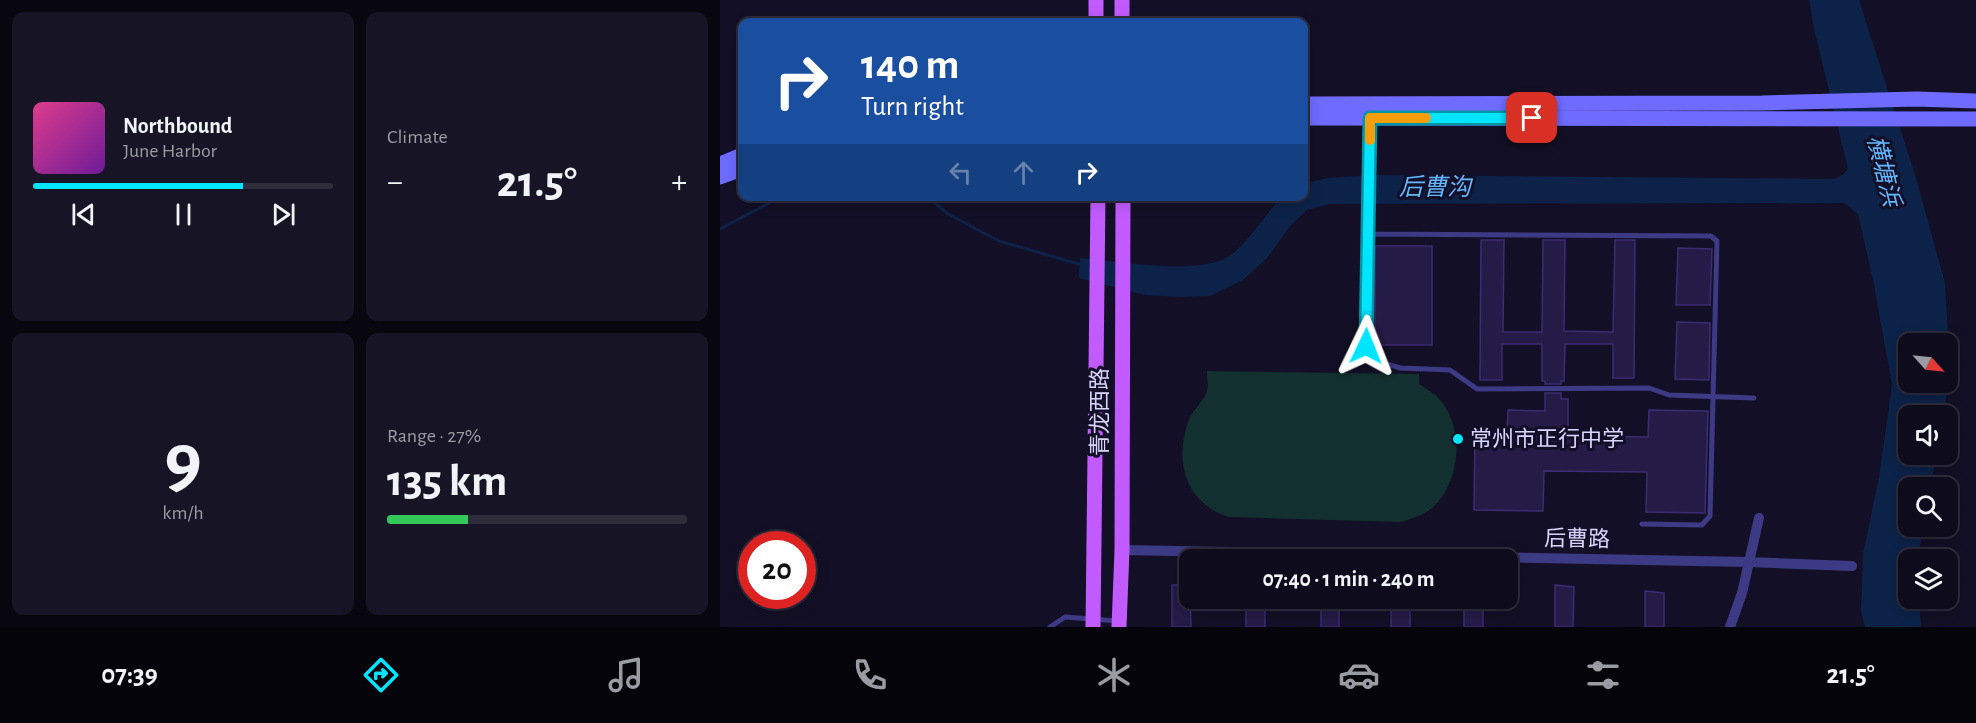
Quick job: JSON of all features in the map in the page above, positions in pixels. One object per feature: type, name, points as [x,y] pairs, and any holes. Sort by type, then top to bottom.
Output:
[{"type":"main road","points":[[1096,0],[1096,18]]},
{"type":"main road","points":[[1122,0],[1122,18]]},
{"type":"main road","points":[[1308,104],[1976,100]]},
{"type":"main road","points":[[1308,118],[1976,119]]},
{"type":"main road","points":[[720,164],[738,157]]},
{"type":"main road","points":[[720,177],[738,170]]},
{"type":"main road","name":"青龙西路","points":[[1093,623],[1098,201]]},
{"type":"main road","name":"青龙西路","points":[[1119,624],[1122,550],[1123,201]]},
{"type":"main road","points":[[1123,236],[1133,201]]},
{"type":"street","points":[[1730,627],[1742,594],[1759,518]]},
{"type":"street","name":"后曹路","points":[[1122,550],[1748,561],[1852,566]]},
{"type":"lane","points":[[1370,118],[1366,346],[1374,360],[1400,368],[1450,370],[1477,389],[1649,388],[1669,395],[1754,398]]},
{"type":"lane","points":[[1369,231],[1711,236],[1717,241],[1710,516],[1702,525],[1642,524]]},
{"type":"lane","points":[[1050,627],[1065,617],[1093,623],[1119,624]]},
{"type":"green space","points":[[1207,371],[1419,374],[1419,384],[1441,401],[1454,427],[1456,456],[1449,485],[1432,508],[1402,522],[1229,517],[1214,511],[1193,492],[1183,466],[1182,452],[1188,422],[1207,392]]},
{"type":"water","name":"横塘浜","points":[[1809,0],[1859,0],[1916,178],[1945,283],[1948,333],[1898,333],[1898,393],[1947,393],[1945,405],[1898,405],[1898,465],[1935,465],[1932,477],[1898,477],[1898,537],[1921,537],[1920,549],[1898,549],[1898,609],[1920,609],[1921,627],[1865,627],[1861,611],[1863,554],[1879,477],[1892,385],[1873,280],[1858,214],[1844,203],[1330,204],[1307,210],[1291,225],[1267,258],[1243,280],[1210,296],[1144,295],[1079,278],[1080,258],[1155,266],[1194,266],[1226,258],[1241,246],[1279,201],[1308,201],[1308,182],[1329,178],[1371,175],[1835,179],[1848,169]]},
{"type":"building","points":[[1481,240],[1504,240],[1503,332],[1542,332],[1543,240],[1565,240],[1564,331],[1613,332],[1615,240],[1635,240],[1634,378],[1613,378],[1613,344],[1565,344],[1564,381],[1561,381],[1561,384],[1545,384],[1545,381],[1542,381],[1542,344],[1502,344],[1502,380],[1480,380]]},
{"type":"building","points":[[1375,246],[1432,246],[1432,345],[1375,345]]},
{"type":"building","points":[[1678,248],[1712,249],[1710,305],[1676,305]]},
{"type":"building","points":[[1677,322],[1710,323],[1709,380],[1675,379]]},
{"type":"building","points":[[1545,393],[1561,393],[1561,399],[1568,399],[1568,436],[1648,437],[1649,410],[1708,411],[1705,513],[1646,512],[1647,472],[1544,471],[1543,511],[1474,510],[1475,431],[1507,432],[1508,410],[1545,411]]},
{"type":"building","points":[[1172,585],[1179,585],[1179,609],[1191,609],[1191,627],[1172,627]]},
{"type":"building","points":[[1555,585],[1574,587],[1573,627],[1555,627]]},
{"type":"building","points":[[1645,591],[1664,593],[1664,627],[1645,627]]},
{"type":"building","points":[[1246,609],[1265,609],[1265,627],[1246,627]]},
{"type":"building","points":[[1321,609],[1339,609],[1339,627],[1321,627]]},
{"type":"building","points":[[1391,609],[1410,609],[1410,627],[1391,627]]},
{"type":"building","points":[[1464,609],[1483,609],[1483,627],[1464,627]]},
{"type":"waterway","name":"后曹沟","points":[[720,229],[773,201]]},
{"type":"waterway","name":"后曹沟","points":[[933,201],[948,214],[999,241],[1082,265]]},
{"type":"slow traffic","points":[[1370,140],[1370,118],[1426,118]]},
{"type":"place","name":"常州市正行中学","points":[[1458,439]]},
{"type":"route","points":[[1366,346],[1370,118],[1532,118]]}]
